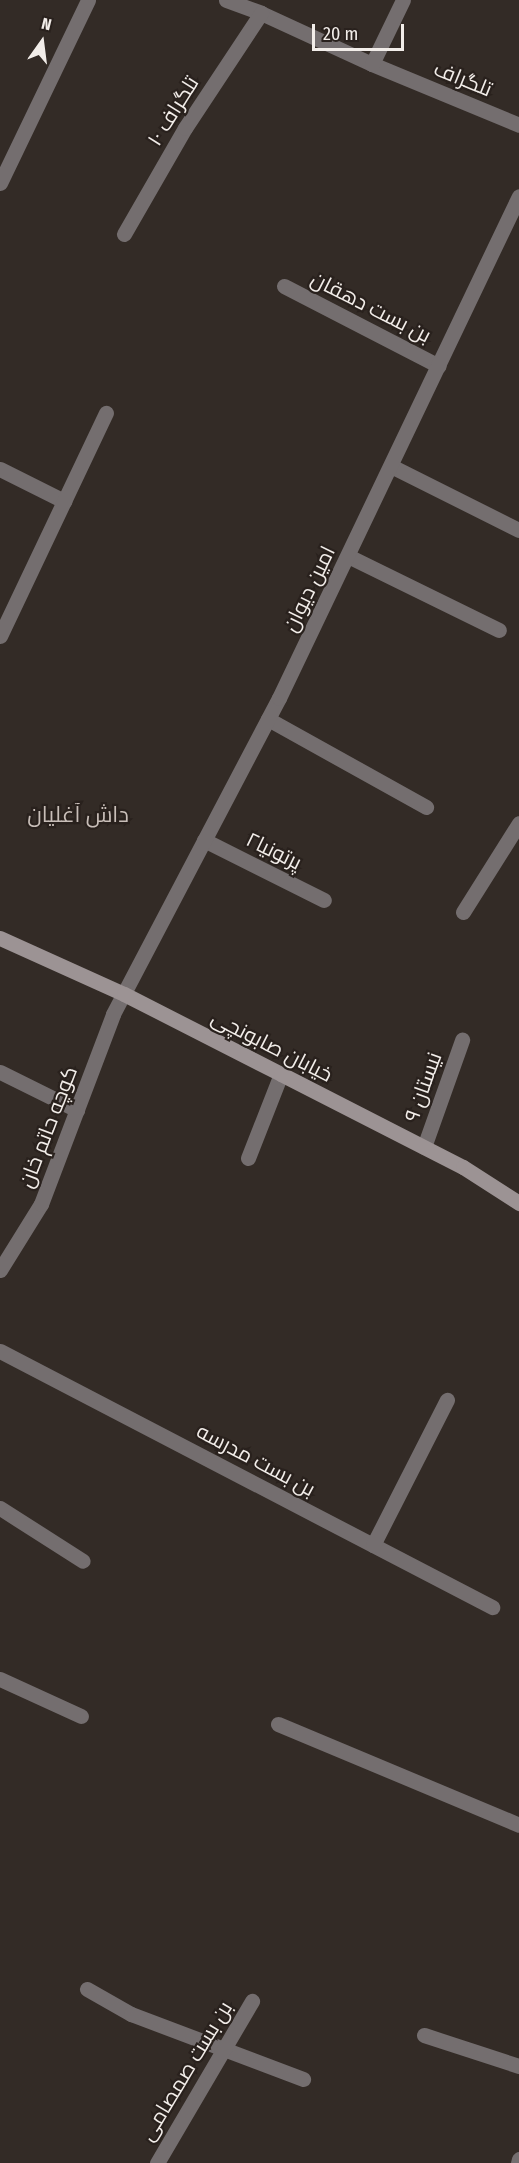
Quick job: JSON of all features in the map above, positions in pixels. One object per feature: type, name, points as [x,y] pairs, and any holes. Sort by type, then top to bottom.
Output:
[{"type":"street","points":[[0,183],[88,0]]},
{"type":"street","name":"تلگراف","points":[[226,0],[519,125]]},
{"type":"street","points":[[372,64],[404,0]]},
{"type":"street","name":"تلگراف ۱۰","points":[[124,234],[185,128],[261,13]]},
{"type":"street","name":"امین دیوان","points":[[124,994],[268,719],[519,196]]},
{"type":"street","name":"بن بست دهقان","points":[[284,286],[439,366]]},
{"type":"street","points":[[0,636],[106,413]]},
{"type":"street","points":[[391,466],[519,530]]},
{"type":"street","points":[[0,470],[64,501]]},
{"type":"street","points":[[348,556],[499,630]]},
{"type":"street","points":[[268,719],[426,807]]},
{"type":"street","points":[[463,912],[519,823]]},
{"type":"street","name":"پرتونیا۲","points":[[204,840],[324,900]]},
{"type":"street","name":"خیابان صابونچی","points":[[0,938],[124,994],[463,1167],[519,1202]]},
{"type":"street","name":"کوچه حاتم خان","points":[[0,1270],[41,1204],[113,1014],[124,994]]},
{"type":"street","name":"نیستان ۹","points":[[424,1147],[462,1040]]},
{"type":"street","points":[[0,1072],[77,1110]]},
{"type":"street","points":[[248,1158],[281,1074]]},
{"type":"street","name":"بن بست مدرسه","points":[[0,1351],[492,1607]]},
{"type":"street","points":[[373,1545],[447,1400]]},
{"type":"street","points":[[0,1508],[83,1561]]},
{"type":"street","points":[[0,1679],[81,1716]]},
{"type":"street","points":[[278,1724],[519,1825]]},
{"type":"street","points":[[87,1989],[131,2014],[303,2079]]},
{"type":"street","name":"بن بست صمصامی","points":[[157,2163],[252,2001]]},
{"type":"street","points":[[424,2035],[519,2066]]},
{"type":"district","name":"داش آغلیان","points":[[78,815]]}]
